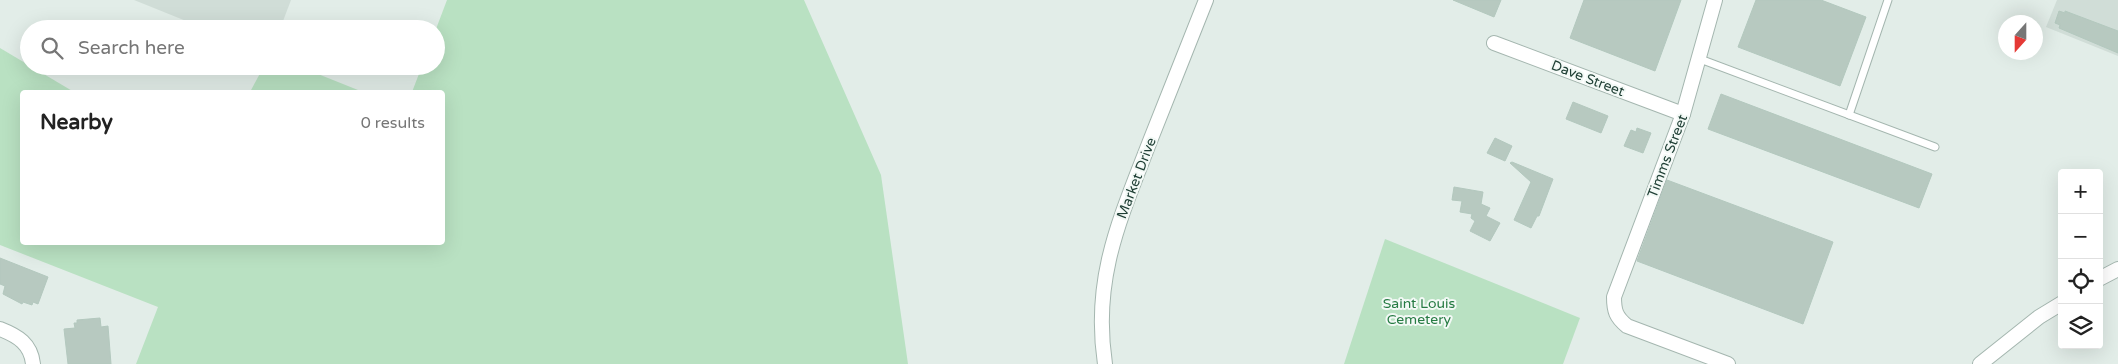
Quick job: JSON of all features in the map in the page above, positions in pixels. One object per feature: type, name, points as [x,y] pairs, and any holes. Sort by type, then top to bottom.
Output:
[{"type":"street","name":"Market Drive","points":[[1105,364],[1101,330],[1102,293],[1108,259],[1127,201],[1206,0]]},
{"type":"street","name":"Timms Street","points":[[1715,0],[1700,59],[1683,114],[1614,297],[1614,309],[1618,319],[1628,326],[1728,364]]},
{"type":"street","name":"Dave Street","points":[[1494,43],[1683,114]]},
{"type":"street","points":[[2103,277],[2118,269]]},
{"type":"street","points":[[1980,364],[2039,317],[2060,304]]},
{"type":"street","points":[[0,329],[14,334],[23,341],[31,352],[33,364]]},
{"type":"lane","points":[[1849,115],[1888,0]]},
{"type":"lane","points":[[1700,59],[1935,147]]},
{"type":"shaded area","points":[[134,0],[291,0],[283,20],[184,20]]},
{"type":"shaded area","points":[[2057,0],[2118,0],[2118,56],[2046,27]]},
{"type":"green space","points":[[447,0],[804,0],[881,175],[908,364],[136,364],[158,307],[0,245],[0,48],[20,60],[20,75],[45,75],[71,90],[20,90],[20,245],[445,245],[445,90],[413,90],[419,75],[445,75],[445,20],[439,20]]},
{"type":"green space","points":[[259,75],[320,75],[358,90],[251,90]]},
{"type":"green space","name":"Saint Louis Cemetery","points":[[1385,239],[1580,318],[1563,364],[1344,364]]},
{"type":"building","points":[[1453,0],[1501,0],[1494,17]]},
{"type":"building","points":[[1584,0],[1681,0],[1655,71],[1570,38]]},
{"type":"building","points":[[1756,0],[1821,0],[1866,17],[1840,86],[1738,47]]},
{"type":"building","points":[[2059,11],[2065,13],[2065,11],[2118,31],[2118,53],[2059,28],[2060,25],[2055,23]]},
{"type":"building","points":[[1721,94],[1932,174],[1919,208],[1708,129]]},
{"type":"building","points":[[1573,102],[1608,116],[1601,133],[1566,119]]},
{"type":"building","points":[[1637,128],[1651,133],[1643,153],[1624,146],[1631,130],[1636,132]]},
{"type":"building","points":[[1495,138],[1512,146],[1505,161],[1487,153]]},
{"type":"building","points":[[1512,162],[1553,179],[1539,216],[1537,216],[1531,228],[1514,220],[1531,182],[1510,163]]},
{"type":"building","points":[[1667,180],[1833,242],[1803,324],[1637,261]]},
{"type":"building","points":[[1454,187],[1483,192],[1481,204],[1490,208],[1486,216],[1500,223],[1490,241],[1470,231],[1475,221],[1471,218],[1472,214],[1460,212],[1462,201],[1452,200]]},
{"type":"building","points":[[0,258],[48,277],[38,304],[33,302],[32,305],[23,302],[22,304],[3,294],[5,286],[0,284]]},
{"type":"building","points":[[100,318],[101,327],[108,326],[111,364],[68,364],[64,329],[75,328],[74,323],[77,323],[77,320]]}]
